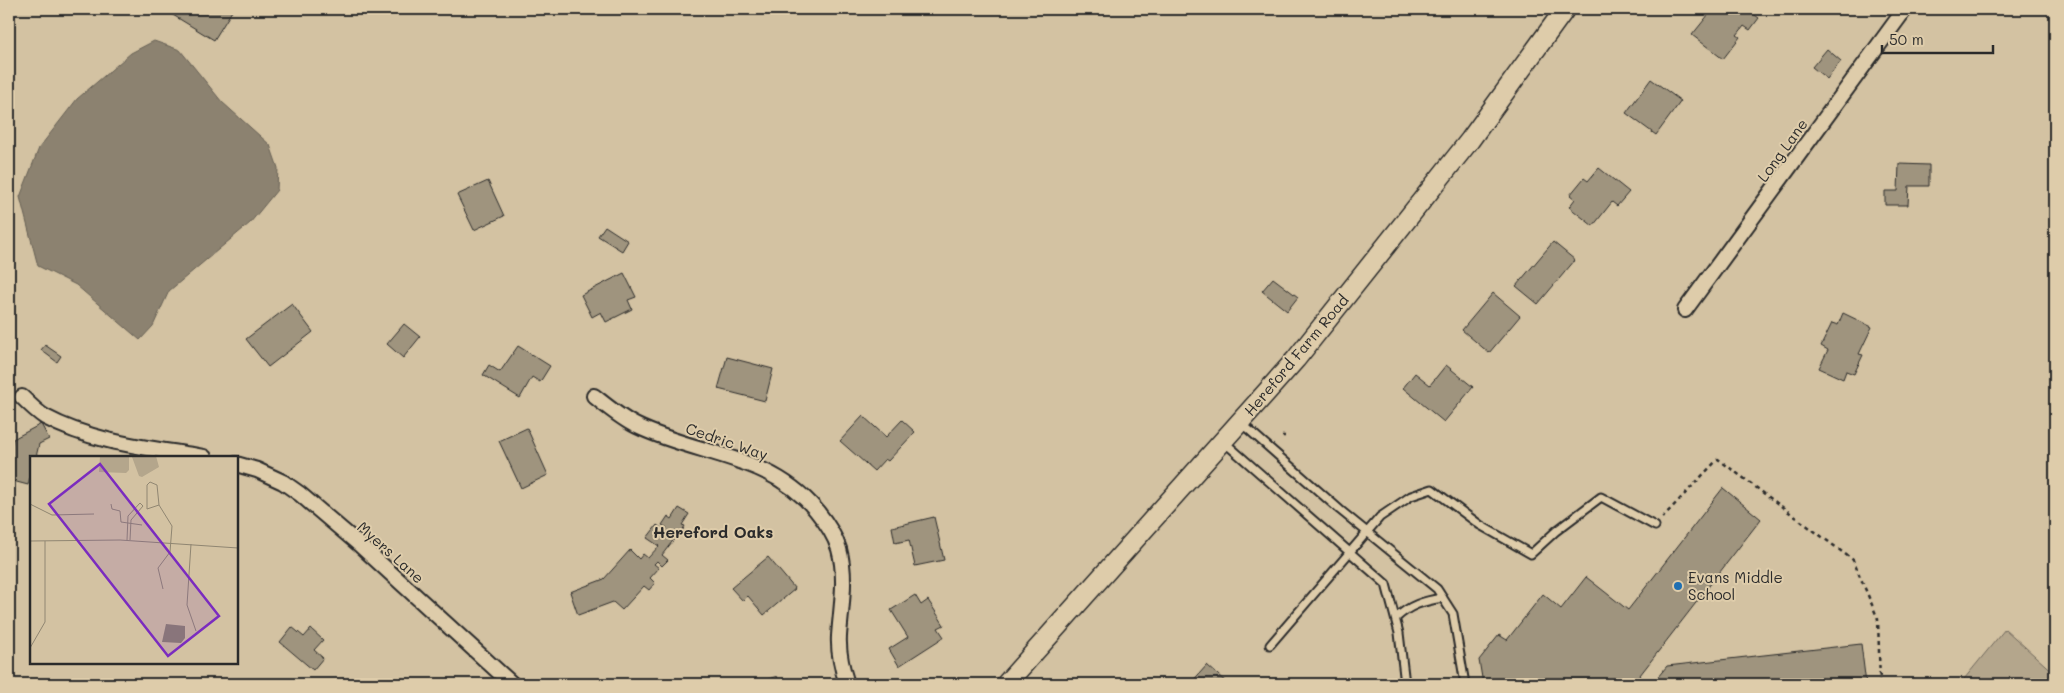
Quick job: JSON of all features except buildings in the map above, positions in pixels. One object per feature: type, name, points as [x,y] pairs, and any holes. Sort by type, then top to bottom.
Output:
[{"type":"street","name":"Hereford Farm Road","points":[[1006,684],[1296,359],[1470,140],[1565,9]]},
{"type":"street","name":"Long Lane","points":[[1685,310],[1905,9]]},
{"type":"street","name":"Cedric Way","points":[[594,396],[636,426],[765,470],[802,494],[824,520],[839,548],[843,574],[843,605],[839,637],[841,665],[847,684]]},
{"type":"street","points":[[22,398],[43,416],[79,432],[125,443],[198,456]]},
{"type":"street","name":"Myers Lane","points":[[238,465],[258,470],[283,482],[300,494],[362,546],[512,684]]},
{"type":"lane","points":[[1240,422],[1366,532],[1437,589],[1452,614],[1465,684]]},
{"type":"lane","points":[[1222,441],[1386,584],[1400,633],[1405,684]]},
{"type":"lane","points":[[1270,645],[1380,517],[1411,496],[1432,489],[1480,525],[1531,554],[1556,531],[1601,497],[1655,526]]},
{"type":"lane","points":[[1396,618],[1407,608],[1422,601],[1443,598]]},
{"type":"path","points":[[1655,526],[1718,459],[1853,560],[1878,619],[1880,684]]},
{"type":"shaded area","points":[[154,41],[180,50],[222,102],[270,145],[278,168],[277,190],[250,223],[169,291],[153,326],[140,340],[76,285],[38,266],[20,197],[39,148],[77,99],[131,53]]},
{"type":"shaded area","points":[[2005,629],[2055,674],[2055,684],[1960,684]]},
{"type":"place","name":"Evans Middle School","points":[[1678,586]]},
{"type":"district","name":"Hereford Oaks","points":[[713,531]]}]
